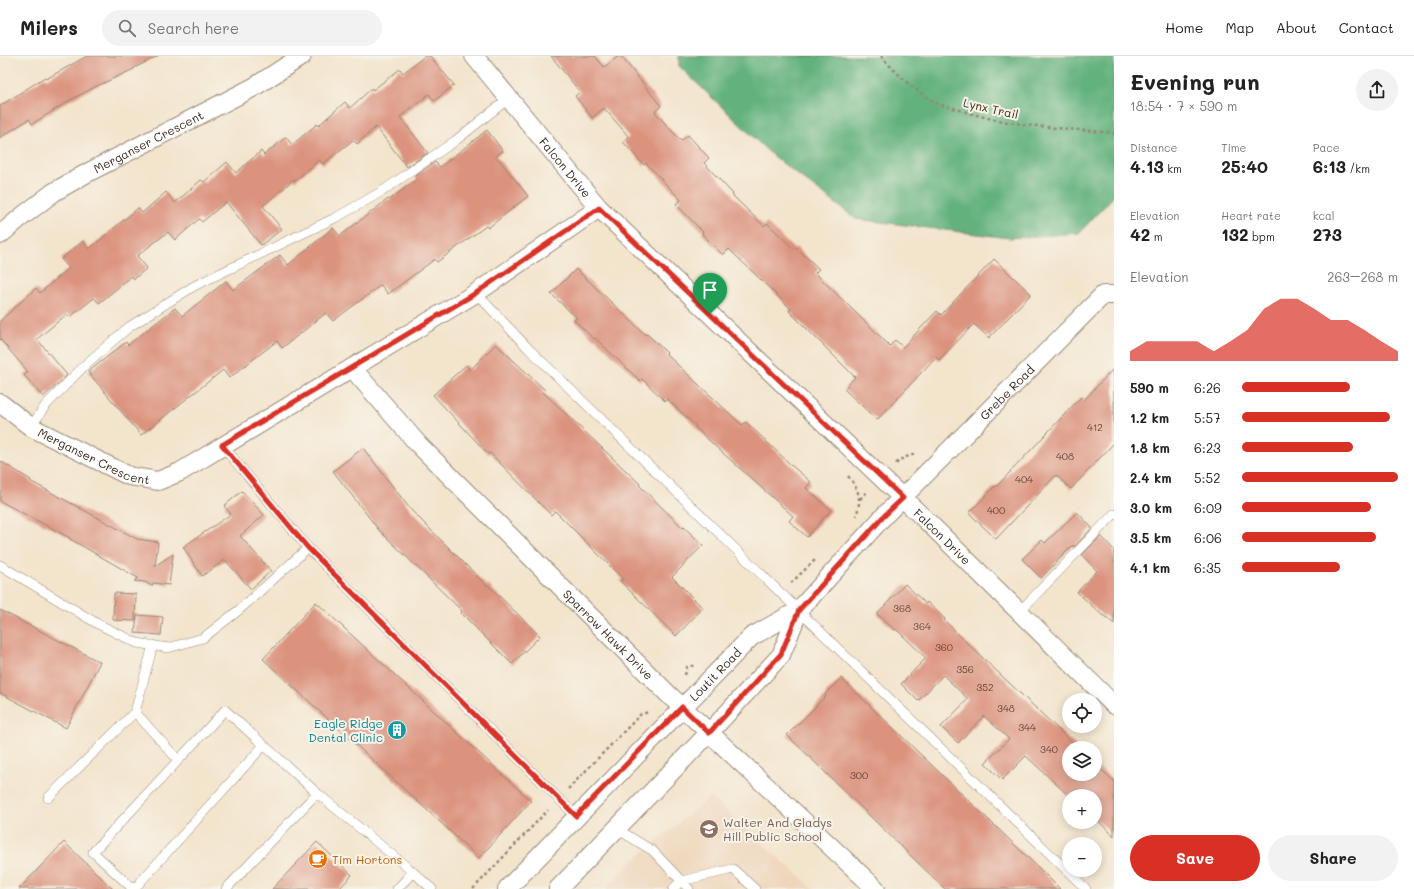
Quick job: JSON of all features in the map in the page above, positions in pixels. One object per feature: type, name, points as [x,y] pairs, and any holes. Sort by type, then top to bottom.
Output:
[{"type":"street","name":"Merganser Crescent","points":[[0,235],[42,201],[74,181],[254,87],[302,56]]},
{"type":"street","name":"Falcon Drive","points":[[474,56],[599,208],[903,498],[1114,705]]},
{"type":"street","name":"Merganser Crescent","points":[[0,403],[31,426],[129,476],[158,481],[180,472],[222,445],[476,293],[599,208]]},
{"type":"street","name":"Grebe Road","points":[[903,498],[1103,295],[1114,296]]},
{"type":"street","name":"Sparrow Hawk Drive","points":[[352,368],[418,444],[682,707],[876,889]]},
{"type":"street","name":"Loutit Road","points":[[507,889],[576,816],[751,637],[799,610],[883,517],[903,498]]},
{"type":"street","name":"Loutit Road","points":[[558,889],[709,733],[781,654],[799,610]]},
{"type":"lane","points":[[31,426],[45,406],[87,363],[129,327],[194,286],[338,216],[381,192],[454,141],[508,99]]},
{"type":"lane","points":[[476,293],[527,347],[1086,889]]},
{"type":"lane","points":[[222,445],[308,548],[576,816]]},
{"type":"lane","points":[[1020,612],[1114,514]]},
{"type":"lane","points":[[0,565],[98,624],[136,643],[168,648],[203,638],[239,610],[308,548]]},
{"type":"lane","points":[[48,798],[135,712],[153,646]]},
{"type":"lane","points":[[264,745],[134,889],[93,852],[225,710],[264,745],[317,793],[432,889]]},
{"type":"lane","points":[[135,712],[178,760]]},
{"type":"lane","points":[[226,889],[317,793]]},
{"type":"lane","points":[[617,829],[652,851],[689,889]]},
{"type":"lane","points":[[673,889],[681,881],[733,869],[755,889]]},
{"type":"lane","points":[[397,889],[413,872]]},
{"type":"path","name":"Lynx Trail","points":[[882,56],[896,72],[917,90],[938,103],[983,118],[1013,124],[1114,133]]},
{"type":"shaded area","name":"Walter And Gladys Hill Public School","points":[[710,797],[814,889],[605,889],[633,861]]},
{"type":"green space","points":[[679,56],[1114,56],[1114,196],[1079,233],[1010,238],[856,219],[772,155],[679,66]]},
{"type":"building","points":[[87,56],[158,56],[72,99],[32,124],[29,119],[0,138],[0,106],[45,77],[46,79]]},
{"type":"building","points":[[425,56],[430,56],[454,85],[434,101],[429,94],[400,117],[428,153],[407,167],[376,127],[357,144],[353,140],[323,164],[319,160],[263,206],[282,229],[261,245],[226,202],[202,222],[199,219],[175,240],[168,232],[137,256],[147,268],[134,279],[132,276],[99,303],[94,298],[70,317],[67,314],[37,339],[67,375],[57,385],[43,397],[24,375],[28,372],[0,339],[0,321],[36,288],[40,293],[69,268],[61,259],[83,241],[89,249],[138,208],[142,213],[166,192],[175,203],[201,180],[204,182],[227,162],[236,173],[261,151],[264,155],[286,137],[292,145],[317,124],[318,126],[345,102],[350,108],[372,88],[373,90],[400,69],[403,73]]},
{"type":"building","points":[[551,56],[595,56],[604,67],[621,56],[661,106],[655,112],[681,141],[688,135],[709,158],[704,163],[733,194],[732,195],[764,226],[767,223],[794,249],[796,247],[819,269],[815,273],[890,346],[895,340],[903,347],[937,311],[941,315],[994,259],[1031,294],[989,338],[974,324],[939,360],[936,357],[877,420],[844,389],[855,377],[789,311],[791,309],[729,249],[723,255],[702,234],[703,232],[676,204],[681,200],[646,163],[644,165],[623,142],[629,137],[604,108],[592,118],[575,96],[580,92]]},
{"type":"building","points":[[487,130],[503,151],[496,156],[528,196],[488,228],[486,226],[437,262],[435,259],[388,294],[381,285],[333,321],[326,313],[282,348],[277,341],[229,378],[223,370],[141,435],[88,372],[126,342],[128,345],[175,308],[182,316],[226,281],[233,290],[280,255],[288,265],[333,228],[340,236],[417,179],[415,176],[435,162],[440,167]]},
{"type":"building","points":[[576,269],[646,335],[647,334],[667,353],[666,354],[742,425],[746,422],[811,482],[806,488],[831,510],[807,537],[789,521],[793,516],[715,446],[667,399],[665,401],[642,379],[640,381],[595,338],[594,339],[574,320],[577,318],[551,294]]},
{"type":"building","points":[[496,344],[545,390],[543,392],[640,484],[639,485],[683,528],[684,527],[703,545],[672,577],[703,608],[676,636],[620,581],[623,579],[555,511],[551,515],[490,453],[488,454],[433,395],[466,365],[470,370]]},
{"type":"building","points":[[1114,368],[1114,443],[1071,489],[1056,475],[996,539],[969,513],[995,486],[996,487],[1081,397],[1084,400]]},
{"type":"building","points":[[363,448],[411,510],[487,586],[488,585],[540,636],[512,664],[461,613],[462,611],[378,529],[333,471]]},
{"type":"building","points":[[0,461],[31,480],[30,481],[137,539],[158,542],[155,566],[173,554],[169,585],[153,583],[152,586],[145,582],[134,581],[138,578],[70,538],[0,501]]},
{"type":"building","points":[[242,491],[264,515],[240,536],[271,571],[251,589],[225,560],[202,576],[183,547],[231,514],[224,506]]},
{"type":"building","points":[[1077,512],[1092,528],[1041,578],[1022,559],[1042,540],[1045,543]]},
{"type":"building","points":[[1101,536],[1114,550],[1114,624],[1077,592],[1097,571],[1082,555]]},
{"type":"building","points":[[905,584],[926,604],[927,602],[966,642],[1071,741],[1062,741],[1062,781],[1102,781],[1102,770],[1114,781],[1114,836],[1102,825],[1102,789],[1062,789],[1026,756],[1002,780],[985,763],[1009,739],[984,716],[958,743],[941,727],[968,699],[943,675],[918,701],[901,684],[926,658],[896,629],[895,630],[877,614]]},
{"type":"building","points":[[114,593],[136,594],[135,621],[113,620]]},
{"type":"building","name":"Eagle Ridge Dental Clinic","points":[[316,602],[531,801],[479,858],[263,659]]},
{"type":"building","points":[[0,610],[100,662],[66,728],[0,693]]},
{"type":"building","points":[[137,615],[163,617],[161,635],[135,633]]},
{"type":"building","points":[[841,678],[1060,889],[945,889],[787,735],[826,696],[825,694]]},
{"type":"building","points":[[64,842],[113,889],[19,889]]},
{"type":"building","name":"Tim Hortons","points":[[317,842],[352,875],[339,889],[272,889]]},
{"type":"place","name":"Eagle Ridge Dental Clinic","points":[[397,730]]},
{"type":"place","name":"Walter And Gladys Hill Public School","points":[[709,829]]},
{"type":"place","name":"Tim Hortons","points":[[318,859]]},
{"type":"route","points":[[599,208],[710,314],[903,498],[883,517],[799,610],[781,654],[728,714],[709,733],[682,707],[576,816],[308,548],[222,445],[476,293],[599,208]]}]
